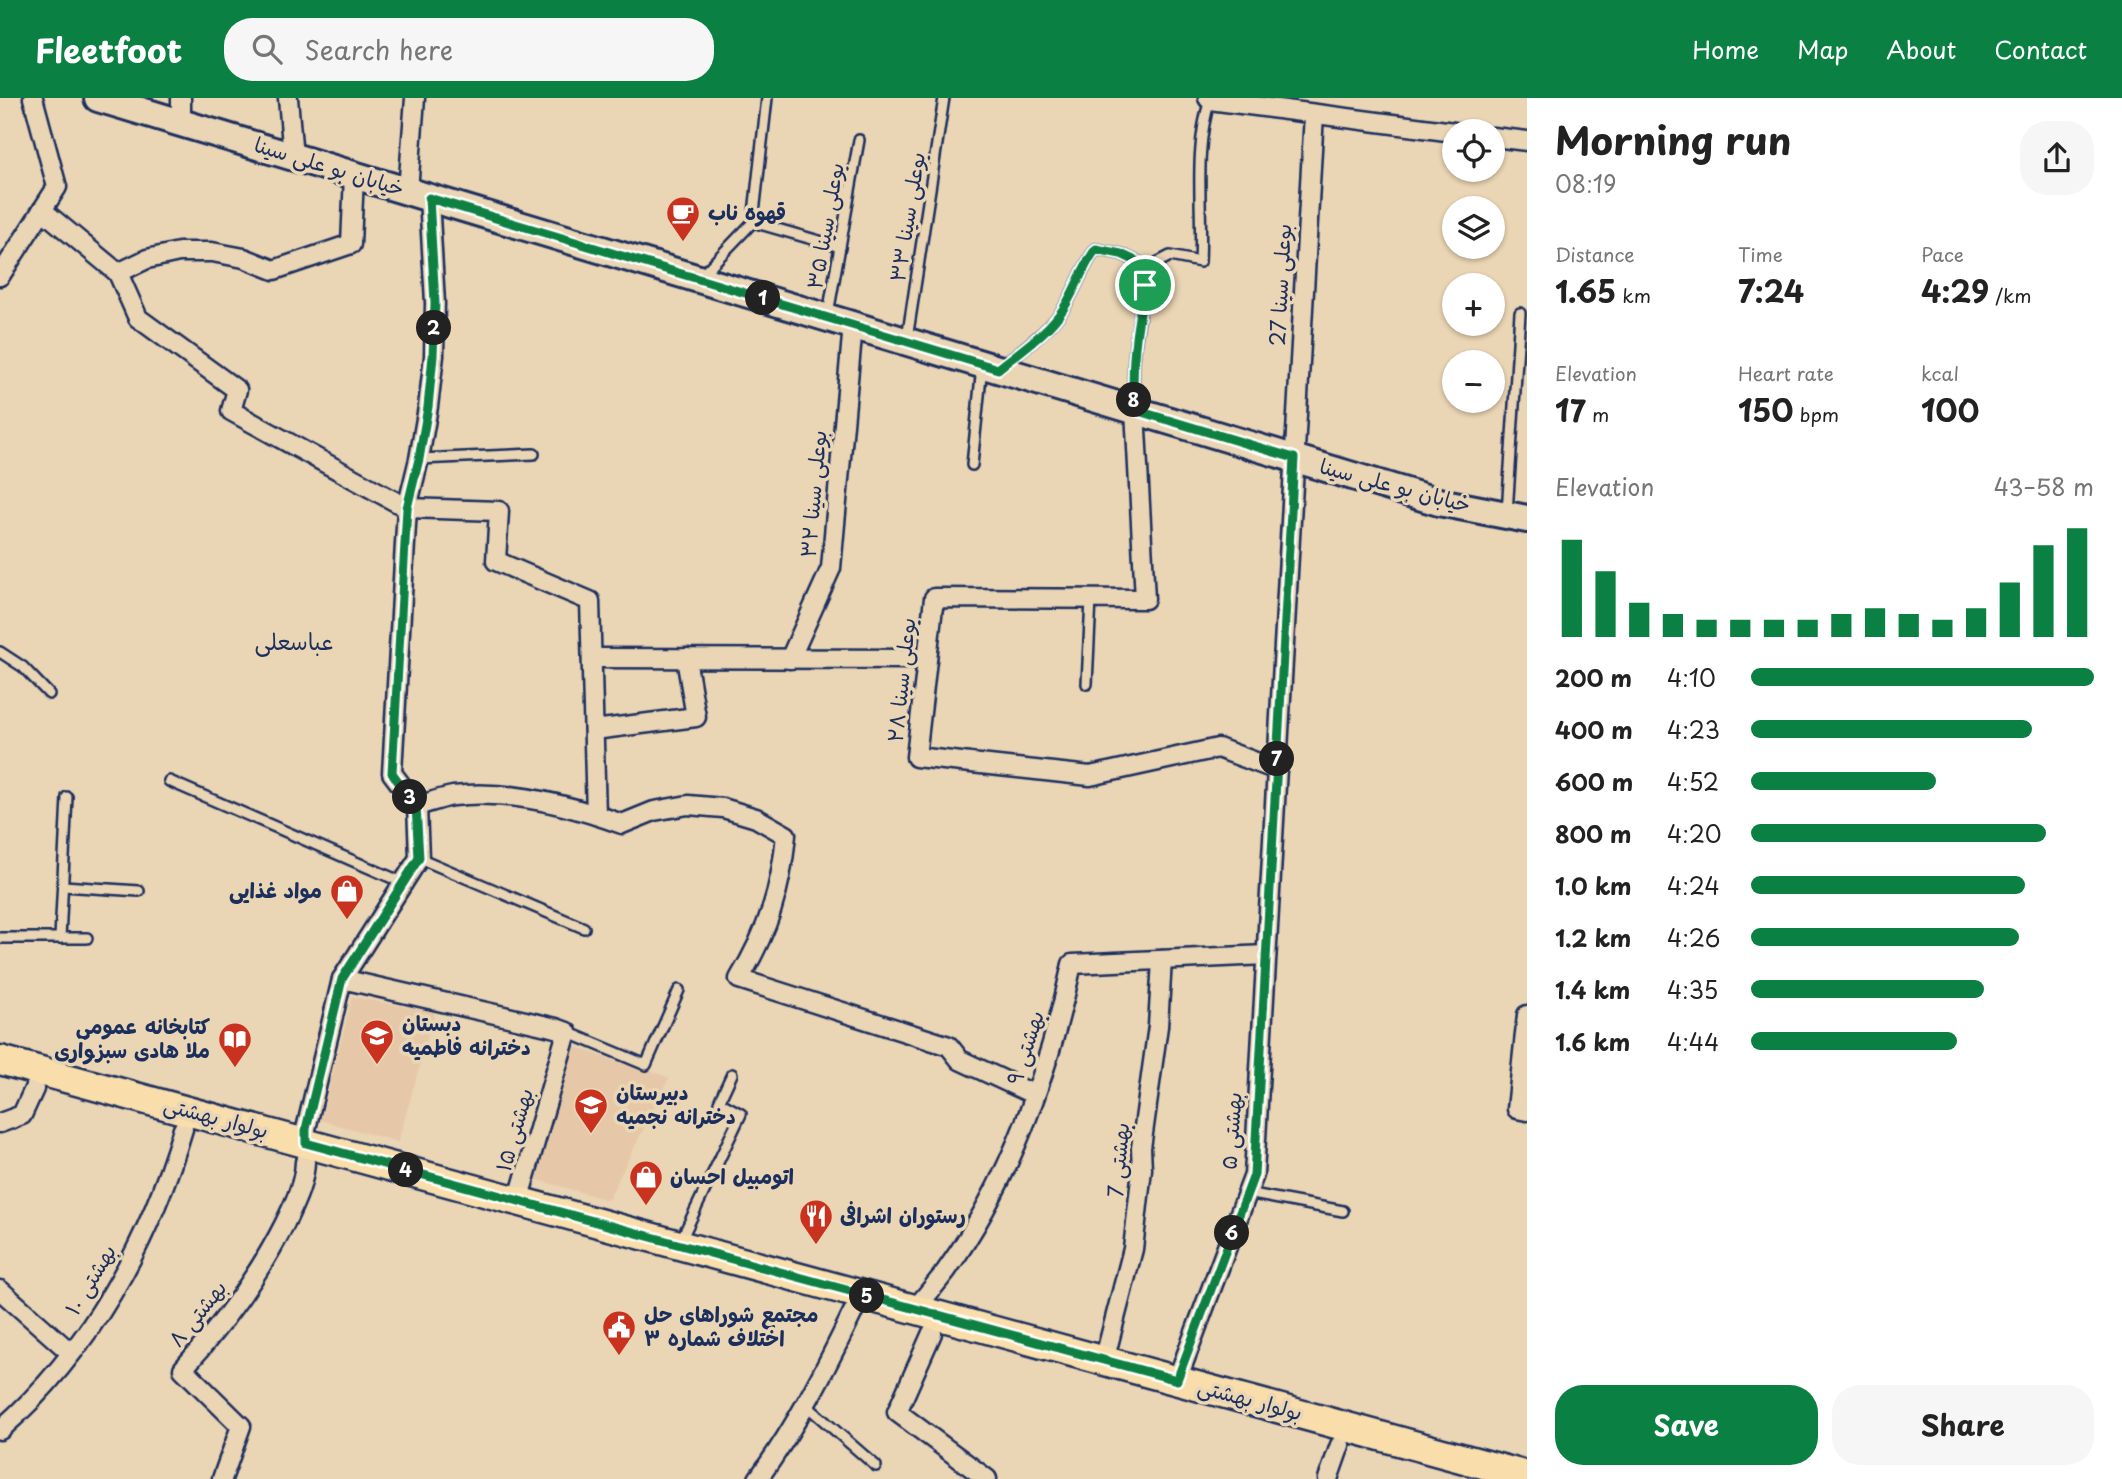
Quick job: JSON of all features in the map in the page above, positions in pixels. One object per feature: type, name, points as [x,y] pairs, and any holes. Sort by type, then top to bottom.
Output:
[{"type":"main road","name":"خیابان بو علی سینا","points":[[98,98],[181,111],[293,157],[1439,502],[1517,517]]},
{"type":"main road","name":"بولوار بهشتی","points":[[0,1059],[305,1153],[853,1312],[1466,1479]]},
{"type":"main road","name":"بولوار بهشتی","points":[[0,1079],[183,1129],[305,1153],[518,1201],[1527,1476]]},
{"type":"street","points":[[0,276],[57,187],[33,98]]},
{"type":"street","points":[[288,98],[293,157]]},
{"type":"street","points":[[305,1153],[306,1129],[342,979],[419,858],[416,806],[392,773],[407,508],[428,407],[434,342],[434,251],[419,195],[415,98]]},
{"type":"street","points":[[1209,99],[1442,130]]},
{"type":"street","name":"بوعلی سینا 27","points":[[1277,770],[1314,114]]},
{"type":"street","points":[[1505,138],[1527,141]]},
{"type":"street","points":[[118,273],[147,259],[179,252],[212,252],[274,270],[351,244],[354,175]]},
{"type":"street","points":[[42,210],[118,273],[138,318],[237,390],[231,411],[407,508],[499,511],[496,561],[590,601],[596,815]]},
{"type":"street","name":"بوعلی سینا ۳۲","points":[[790,659],[831,568],[840,321]]},
{"type":"street","name":"بوعلی سینا ۲۸","points":[[1135,410],[1145,599],[934,598],[916,757],[1090,776],[1218,748],[1277,770]]},
{"type":"street","points":[[592,658],[927,659]]},
{"type":"street","points":[[594,730],[696,717],[687,658]]},
{"type":"street","name":"بهشتی ۵","points":[[1177,1380],[1254,1175],[1277,770]]},
{"type":"street","points":[[416,806],[452,796],[489,796],[537,800],[622,824],[654,811],[688,805],[723,808],[756,818],[786,835],[783,865],[774,905],[755,952],[739,979],[949,1046],[960,1060],[1035,1095]]},
{"type":"street","name":"بهشتی ۹","points":[[915,1309],[946,1271],[983,1210],[1015,1146],[1035,1095],[1062,1009],[1072,964],[1266,956]]},
{"type":"street","name":"بهشتی 7","points":[[1104,1361],[1133,1249],[1142,1169],[1141,1147],[1158,1026],[1162,960]]},
{"type":"street","points":[[342,979],[567,1032]]},
{"type":"street","points":[[1527,1015],[1517,1109],[1527,1111]]},
{"type":"street","name":"بهشتی ۱۵","points":[[518,1201],[567,1032]]},
{"type":"street","points":[[0,1123],[22,1115],[34,1089]]},
{"type":"street","name":"بهشتی ۱۰","points":[[0,1430],[39,1391],[102,1310],[140,1242],[171,1171],[183,1129]]},
{"type":"street","name":"بهشتی ۸","points":[[222,1479],[241,1426],[183,1369],[231,1311],[272,1248],[295,1203],[304,1176],[305,1153]]},
{"type":"street","points":[[0,1290],[71,1353]]},
{"type":"street","points":[[758,1479],[819,1384],[853,1312]]},
{"type":"street","points":[[932,1334],[897,1412],[987,1479]]},
{"type":"street","points":[[1328,1479],[1340,1445]]},
{"type":"lane","points":[[699,279],[753,222],[767,98]]},
{"type":"lane","name":"بوعلی سینا ۳۳","points":[[907,342],[944,98]]},
{"type":"lane","points":[[1149,267],[1170,256],[1200,262],[1202,230],[1199,179],[1202,123],[1209,99]]},
{"type":"lane","name":"بوعلی سینا ۳۵","points":[[840,321],[840,247],[859,140]]},
{"type":"lane","points":[[753,222],[840,247]]},
{"type":"lane","points":[[972,466],[990,367],[1032,343],[1060,314],[1085,263],[1096,249],[1121,254],[1149,267]]},
{"type":"lane","points":[[1135,410],[1132,386],[1140,312],[1149,267]]},
{"type":"lane","points":[[1517,517],[1520,313]]},
{"type":"lane","points":[[419,459],[534,454]]},
{"type":"lane","points":[[1087,684],[1091,598]]},
{"type":"lane","points":[[0,652],[23,667],[49,694]]},
{"type":"lane","points":[[169,781],[404,883]]},
{"type":"lane","points":[[60,938],[67,797]]},
{"type":"lane","points":[[419,858],[584,928]]},
{"type":"lane","points":[[63,886],[139,891]]},
{"type":"lane","points":[[0,938],[87,938]]},
{"type":"lane","points":[[567,1032],[646,1065],[680,990]]},
{"type":"lane","points":[[678,1245],[741,1114],[719,1102],[732,1074]]},
{"type":"lane","points":[[1247,1194],[1343,1211]]},
{"type":"lane","points":[[806,1405],[876,1466]]},
{"type":"shaded area","name":"دبستان دخترانه فاطمیه","points":[[352,997],[435,1012],[398,1142],[321,1120]]},
{"type":"shaded area","name":"دبیرستان دخترانه نجمیه","points":[[573,1046],[627,1065],[629,1062],[669,1078],[608,1200],[531,1178],[569,1048]]},
{"type":"place","name":"قهوه ناب","points":[[683,243]]},
{"type":"place","name":"مواد غذایی","points":[[347,921]]},
{"type":"place","name":"دبستان دخترانه فاطمیه","points":[[377,1066]]},
{"type":"place","name":"کتابخانه عمومی ملا هادی سبزواری","points":[[235,1069]]},
{"type":"place","name":"دبیرستان دخترانه نجمیه","points":[[591,1135]]},
{"type":"place","name":"اتومبیل احسان","points":[[646,1207]]},
{"type":"place","name":"رستوران اشرافی","points":[[816,1246]]},
{"type":"place","name":"مجتمع شوراهای حل اختلاف شماره ۳","points":[[619,1357]]},
{"type":"district","name":"عباسعلی","points":[[294,642]]},
{"type":"route","points":[[429,198],[998,369],[1032,343],[1060,314],[1085,263],[1096,249],[1121,254],[1149,267],[1145,285],[1132,386],[1135,410],[1294,458],[1254,1175],[1177,1380],[306,1143],[306,1129],[342,979],[419,858],[416,806],[392,773],[407,508],[428,407],[433,356],[434,251],[429,198]]}]
